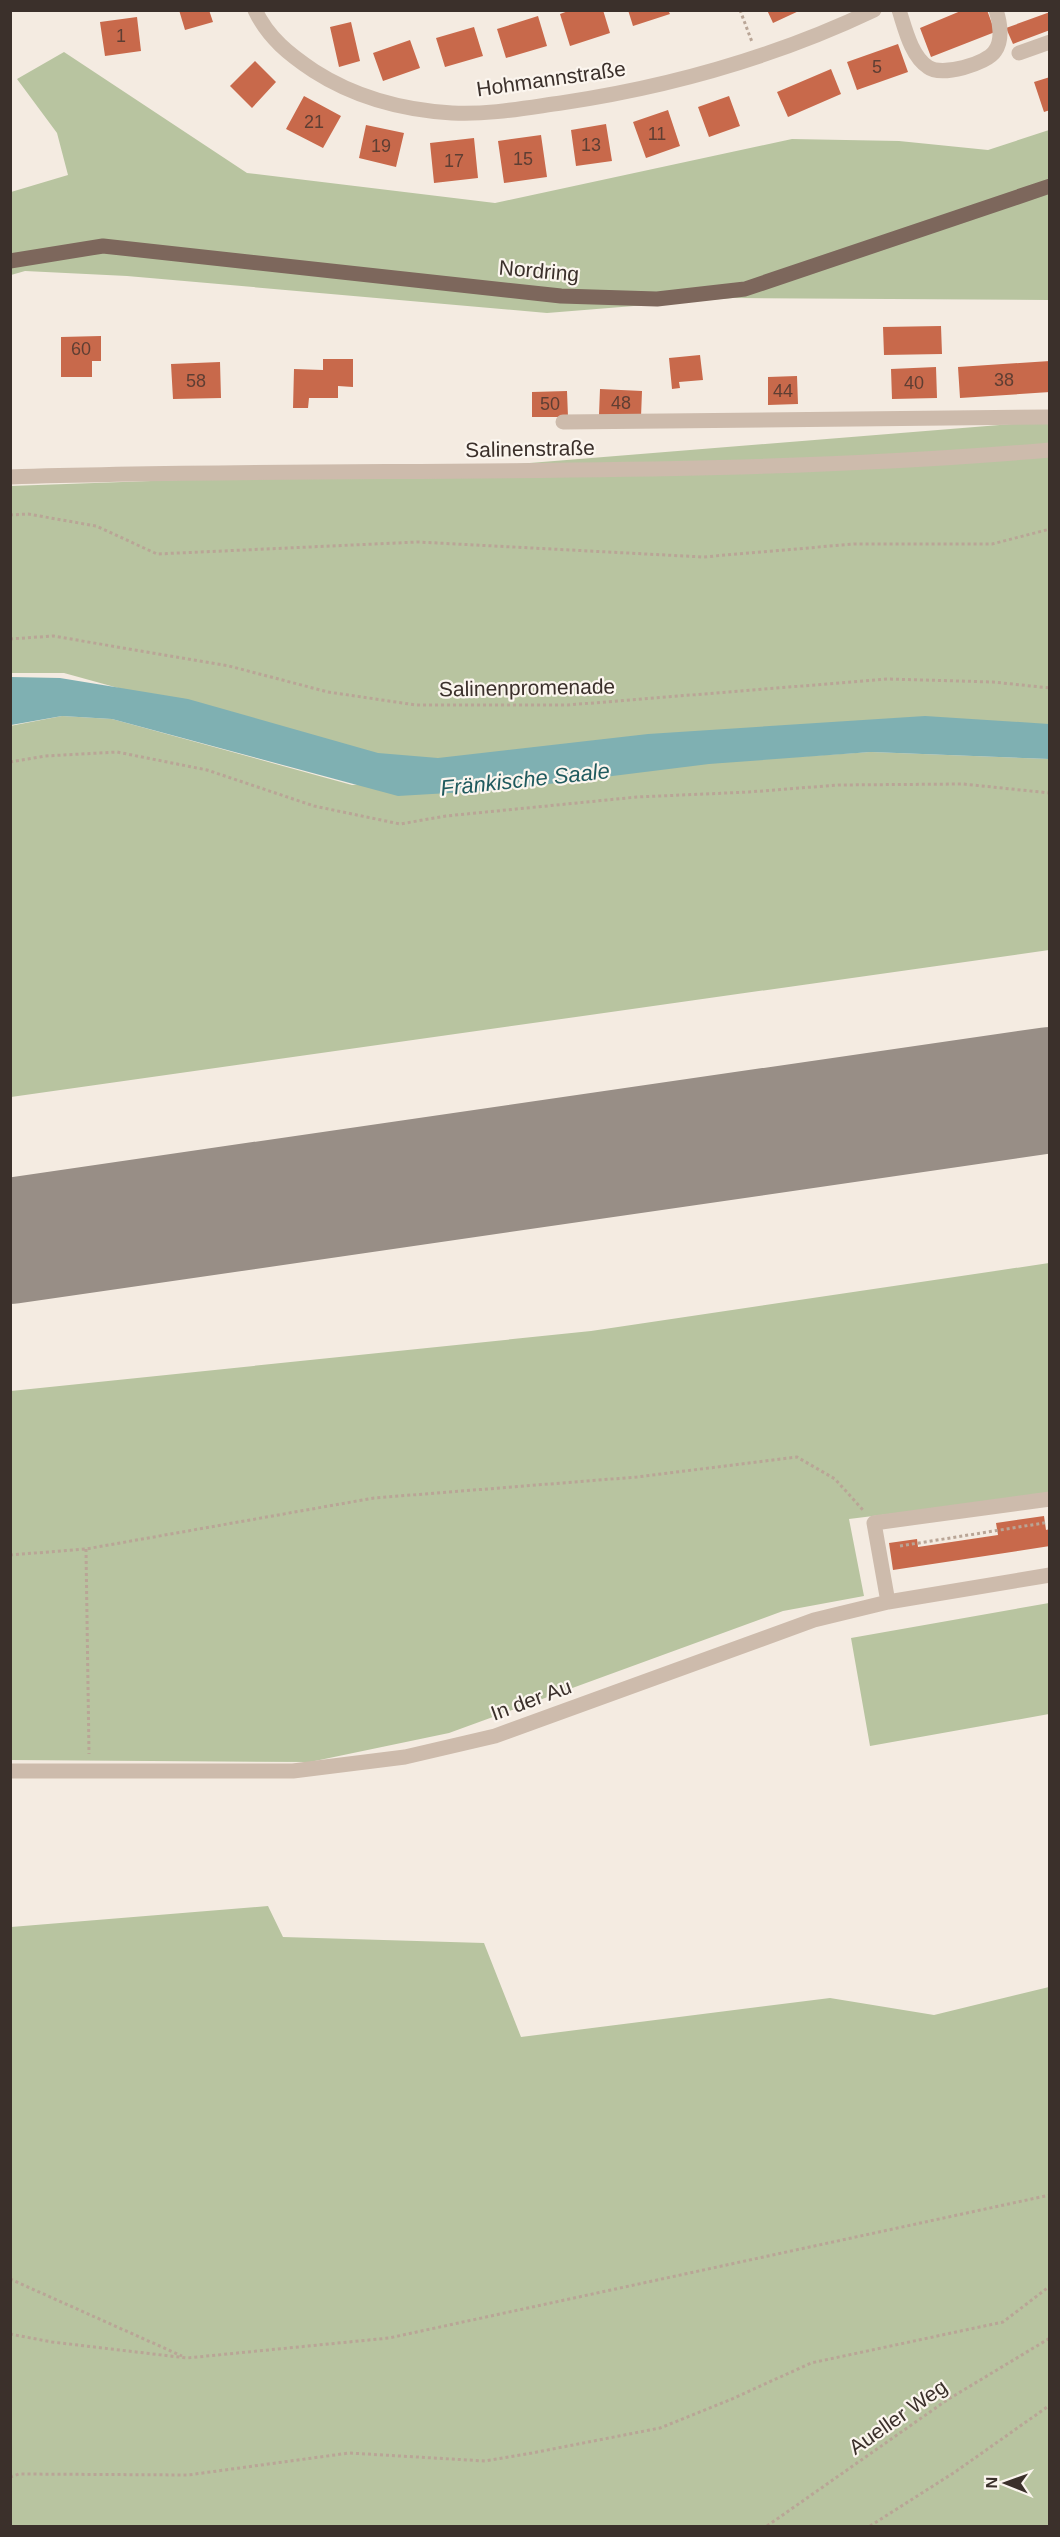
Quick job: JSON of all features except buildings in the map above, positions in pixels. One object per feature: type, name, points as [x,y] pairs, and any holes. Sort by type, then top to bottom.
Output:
[{"type":"main road","name":"Nordring","points":[[10,261],[103,246],[561,296],[657,298],[745,289],[1050,186]]},
{"type":"street","name":"Hohmannstraße","points":[[255,10],[262,26],[291,56],[323,77],[362,97],[399,106],[453,113],[516,110],[598,98],[699,74],[797,43],[874,10]]},
{"type":"street","points":[[899,10],[916,55],[926,67],[942,72],[953,72],[990,56],[995,51],[999,35],[996,10]]},
{"type":"street","points":[[1019,53],[1050,42]]},
{"type":"street","name":"Salinenstraße","points":[[563,422],[1050,417]]},
{"type":"street","name":"Salinenstraße","points":[[10,477],[174,472],[820,465],[1050,450]]},
{"type":"street","points":[[888,1602],[874,1522],[1050,1499]]},
{"type":"street","name":"In der Au","points":[[10,1771],[293,1771],[405,1757],[495,1736],[814,1620],[888,1602],[1050,1575]]},
{"type":"path","points":[[740,10],[747,30]]},
{"type":"path","points":[[10,515],[28,514],[96,526],[157,554],[418,542],[703,557],[854,544],[992,544],[1050,529]]},
{"type":"path","name":"Salinenpromenade","points":[[10,639],[53,636],[229,666],[328,692],[416,705],[568,705],[888,678],[993,682],[1050,688]]},
{"type":"path","points":[[10,762],[45,756],[117,752],[207,770],[314,806],[399,824],[446,816],[637,796],[749,792],[838,785],[963,784],[1050,793]]},
{"type":"path","points":[[10,1555],[86,1549],[374,1498],[637,1477],[797,1458],[835,1479],[874,1522]]},
{"type":"path","points":[[900,1546],[1050,1522]]},
{"type":"path","points":[[86,1549],[90,1771]]},
{"type":"path","points":[[10,2334],[52,2342],[187,2358],[389,2338],[1050,2195]]},
{"type":"path","points":[[10,2279],[187,2358]]},
{"type":"path","points":[[10,2477],[19,2475],[188,2475],[349,2453],[485,2461],[532,2453],[660,2428],[732,2399],[811,2362],[1003,2322],[1050,2286]]},
{"type":"path","name":"Aueller Weg","points":[[767,2526],[947,2400],[1050,2338]]},
{"type":"path","points":[[870,2526],[955,2472],[1050,2405]]},
{"type":"green space","points":[[64,52],[247,173],[495,203],[792,139],[899,141],[988,150],[1049,130],[1049,300],[733,298],[547,313],[127,276],[25,271],[11,275],[11,192],[68,175],[57,133],[17,79]]},
{"type":"green space","points":[[1049,421],[1049,735],[422,772],[64,673],[11,673],[10,486],[431,471]]},
{"type":"green space","points":[[62,716],[112,719],[352,785],[871,752],[1049,759],[1049,950],[11,1097],[10,726]]},
{"type":"green space","points":[[1049,1263],[1049,1494],[849,1519],[864,1596],[783,1611],[449,1733],[310,1762],[11,1760],[11,1391],[591,1331]]},
{"type":"green space","points":[[1049,1603],[1049,1714],[870,1746],[851,1638]]},
{"type":"green space","points":[[268,1906],[283,1937],[484,1943],[521,2037],[830,1998],[934,2015],[1049,1987],[1049,2526],[11,2526],[11,1927]]},
{"type":"water","name":"Fränkische Saale","points":[[11,677],[60,678],[188,699],[378,753],[438,758],[648,734],[925,716],[1049,724],[1049,759],[871,752],[709,764],[500,790],[398,796],[112,719],[62,716],[11,725]]},
{"type":"runway","points":[[10,1241],[1050,1090]]}]
